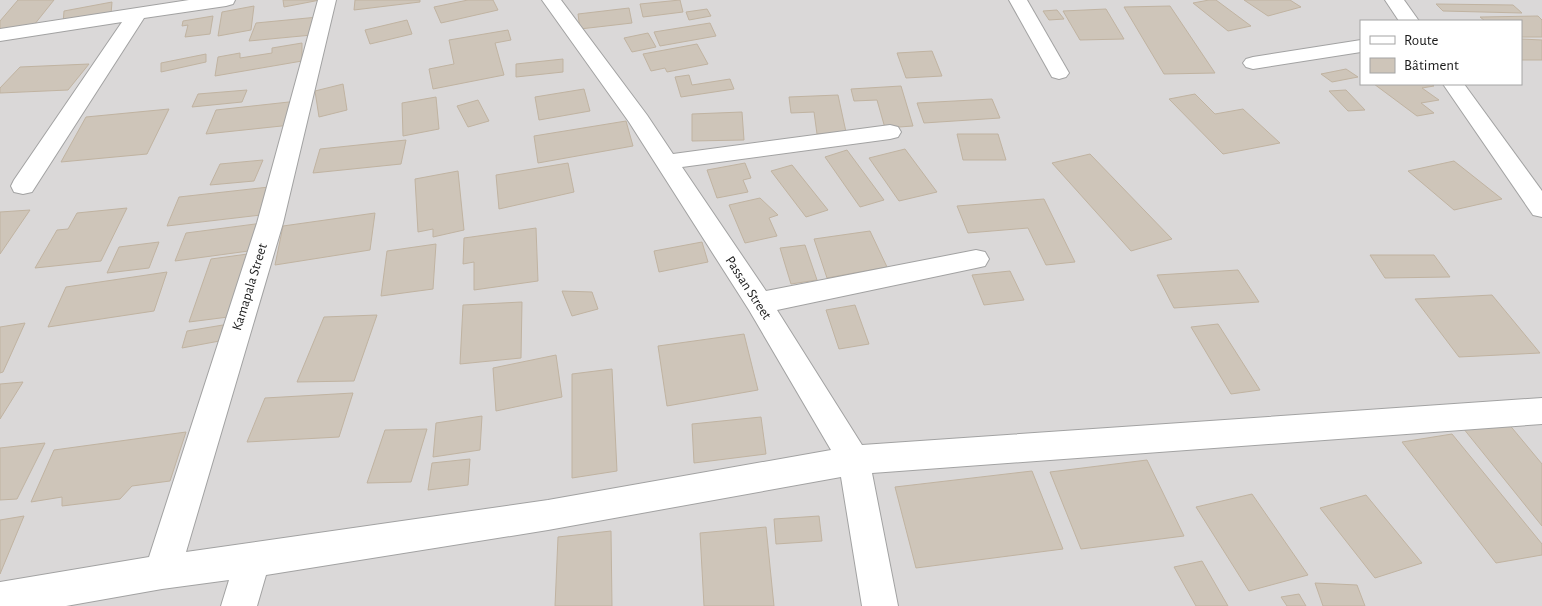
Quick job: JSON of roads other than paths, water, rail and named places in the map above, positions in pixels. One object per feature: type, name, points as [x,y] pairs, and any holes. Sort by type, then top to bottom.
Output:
[{"type":"street","points":[[0,35],[226,0]]},
{"type":"street","name":"Kamapala Street","points":[[162,572],[270,223],[328,0]]},
{"type":"street","name":"Passan Street","points":[[551,0],[639,120],[759,303],[854,460],[880,606]]},
{"type":"street","points":[[1018,0],[1059,74]]},
{"type":"street","points":[[1394,0],[1408,20]]},
{"type":"street","points":[[23,186],[137,14]]},
{"type":"street","points":[[1253,63],[1360,46]]},
{"type":"street","points":[[1454,85],[1542,209]]},
{"type":"street","points":[[666,162],[890,132]]},
{"type":"street","points":[[759,303],[976,259]]},
{"type":"street","points":[[0,600],[162,572],[548,515],[854,460],[1542,410]]},
{"type":"street","points":[[239,606],[252,560]]}]
